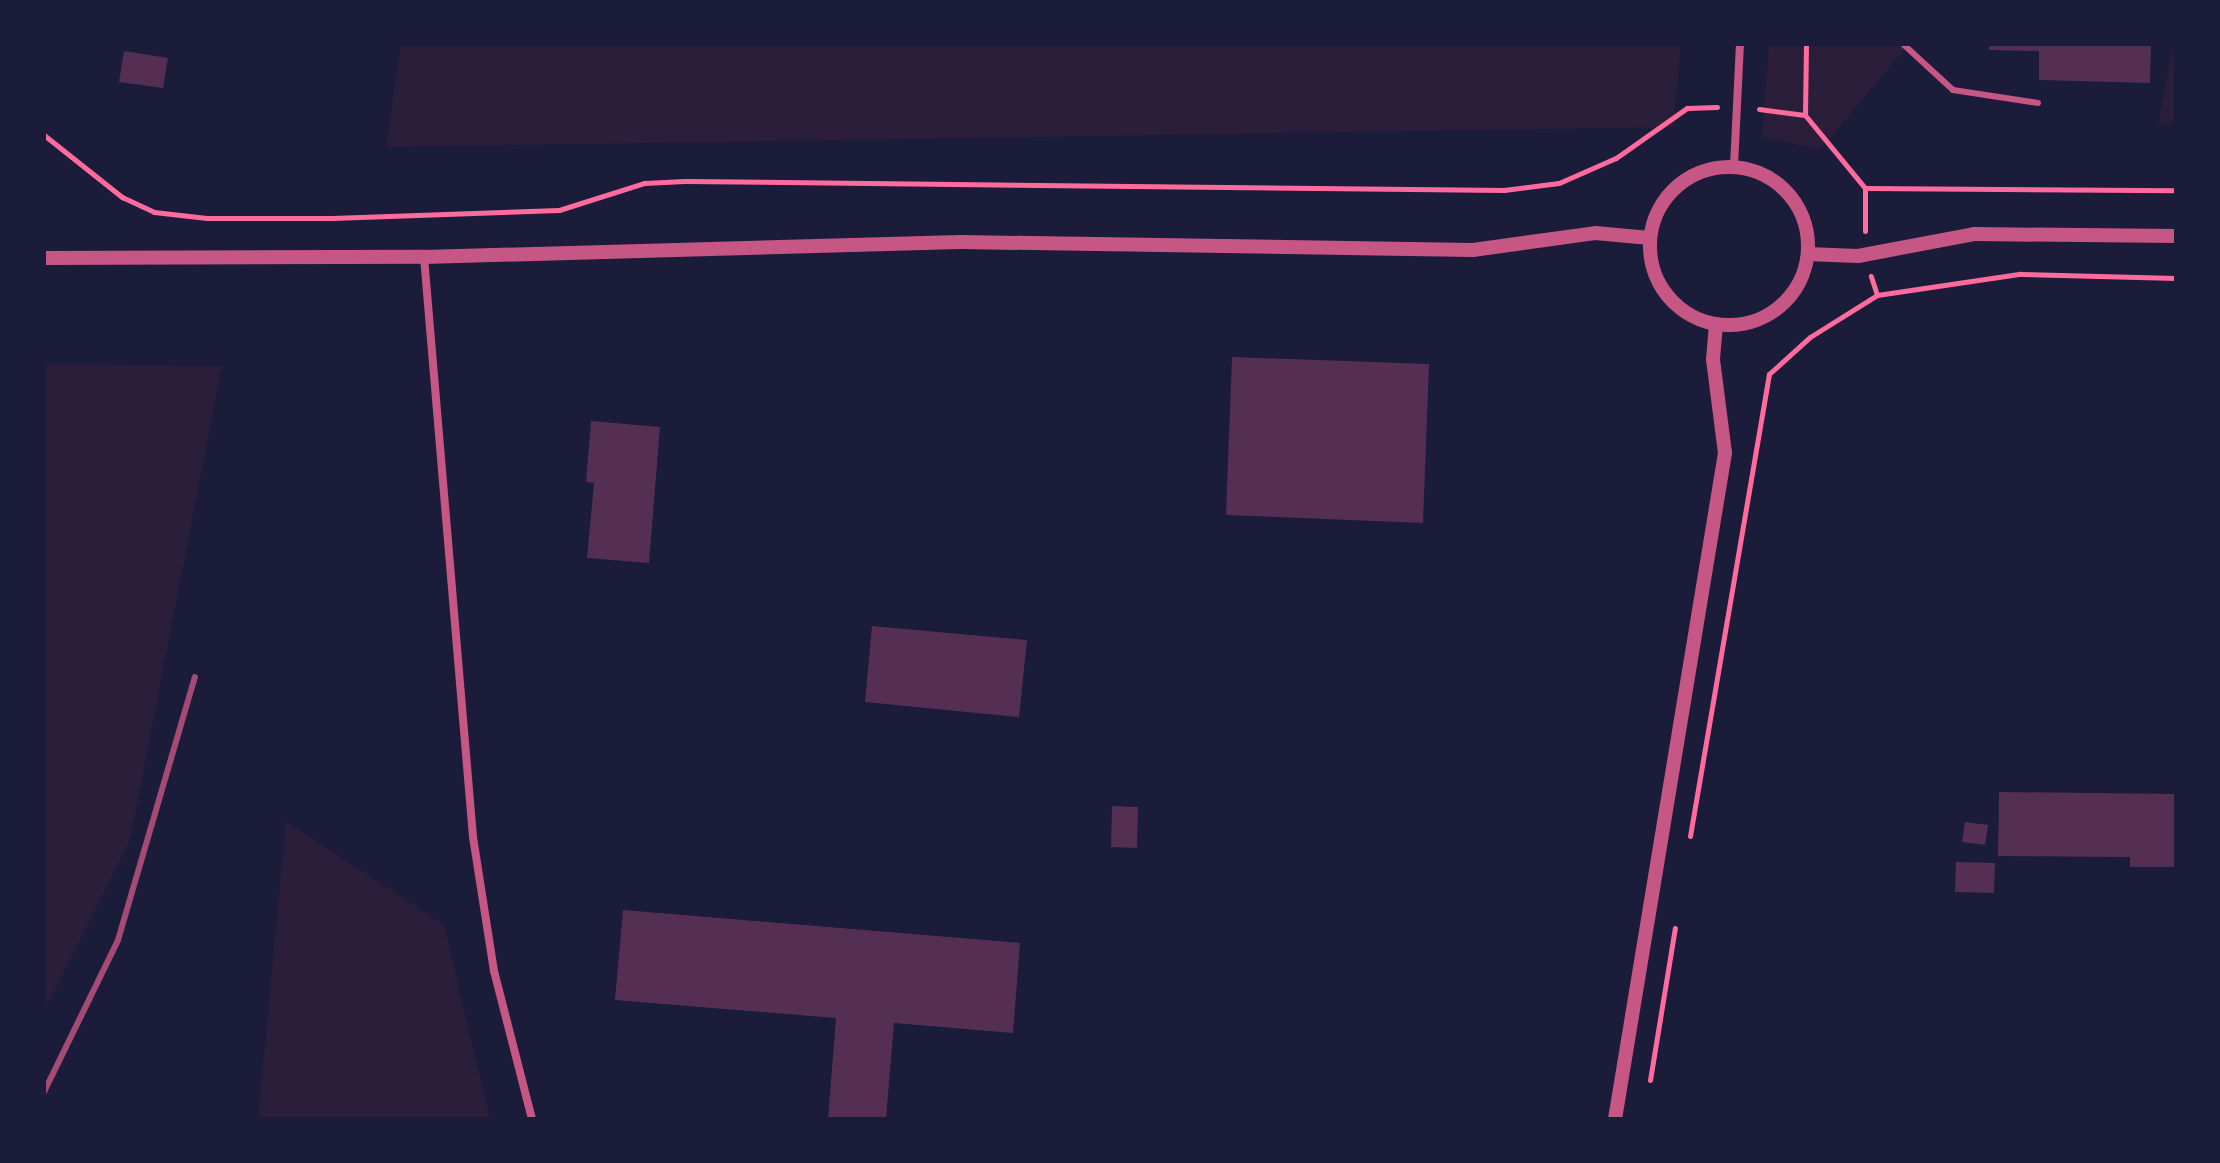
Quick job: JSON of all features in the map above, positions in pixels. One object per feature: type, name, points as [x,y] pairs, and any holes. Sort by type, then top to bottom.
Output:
[{"type":"street","points":[[1734,166],[1740,44]]},
{"type":"street","points":[[1734,166],[1759,172],[1789,196],[1807,229],[1808,254],[1798,285],[1777,309],[1748,323],[1716,324],[1674,303],[1651,262],[1650,238],[1659,209],[1678,185],[1704,170],[1734,166]]},
{"type":"street","points":[[44,258],[424,257],[960,242],[1473,250],[1595,233],[1650,238]]},
{"type":"street","points":[[1808,254],[1865,255],[1974,234],[2176,236]]},
{"type":"street","points":[[424,257],[473,837],[494,971],[532,1119]]},
{"type":"street","points":[[1615,1119],[1725,453],[1713,359],[1716,324]]},
{"type":"lane","points":[[1903,44],[1953,90],[2038,103]]},
{"type":"path","points":[[1806,44],[1805,115],[1865,188],[1865,255],[1877,295]]},
{"type":"path","points":[[44,135],[122,197],[154,212],[207,218],[332,218],[559,210],[644,183],[685,181],[1504,190],[1559,183],[1616,158],[1687,108],[1739,106],[1805,115]]},
{"type":"path","points":[[1865,188],[2176,190]]},
{"type":"path","points":[[1689,842],[1769,374],[1810,337],[1877,295],[2020,274],[2176,278]]},
{"type":"path","points":[[1648,1090],[1677,919]]},
{"type":"shaded area","points":[[401,44],[1681,44],[1673,127],[386,147]]},
{"type":"shaded area","points":[[1769,44],[1909,44],[1820,150],[1762,137]]},
{"type":"shaded area","points":[[2173,44],[2176,123],[2158,126]]},
{"type":"shaded area","points":[[44,364],[222,366],[130,840],[44,1011]]},
{"type":"shaded area","points":[[286,821],[444,925],[490,1119],[258,1119]]},
{"type":"building","points":[[1990,44],[2151,44],[2150,83],[2039,80],[2039,51],[1989,50]]},
{"type":"building","points":[[124,51],[168,58],[163,88],[119,82]]},
{"type":"building","points":[[1232,357],[1429,364],[1423,523],[1226,515]]},
{"type":"building","points":[[591,421],[660,427],[649,563],[587,558],[594,483],[586,482]]},
{"type":"building","points":[[872,626],[1027,640],[1019,717],[865,702]]},
{"type":"building","points":[[1999,792],[2176,794],[2176,867],[2130,867],[2130,857],[1998,856]]},
{"type":"building","points":[[1112,806],[1138,807],[1137,848],[1111,847]]},
{"type":"building","points":[[1965,822],[1988,825],[1985,845],[1962,842]]},
{"type":"building","points":[[1956,862],[1995,863],[1994,893],[1955,892]]},
{"type":"building","points":[[623,910],[1020,943],[1013,1033],[894,1023],[886,1119],[828,1119],[836,1018],[615,1000]]},
{"type":"railway","points":[[44,1092],[118,940],[195,677]]}]
